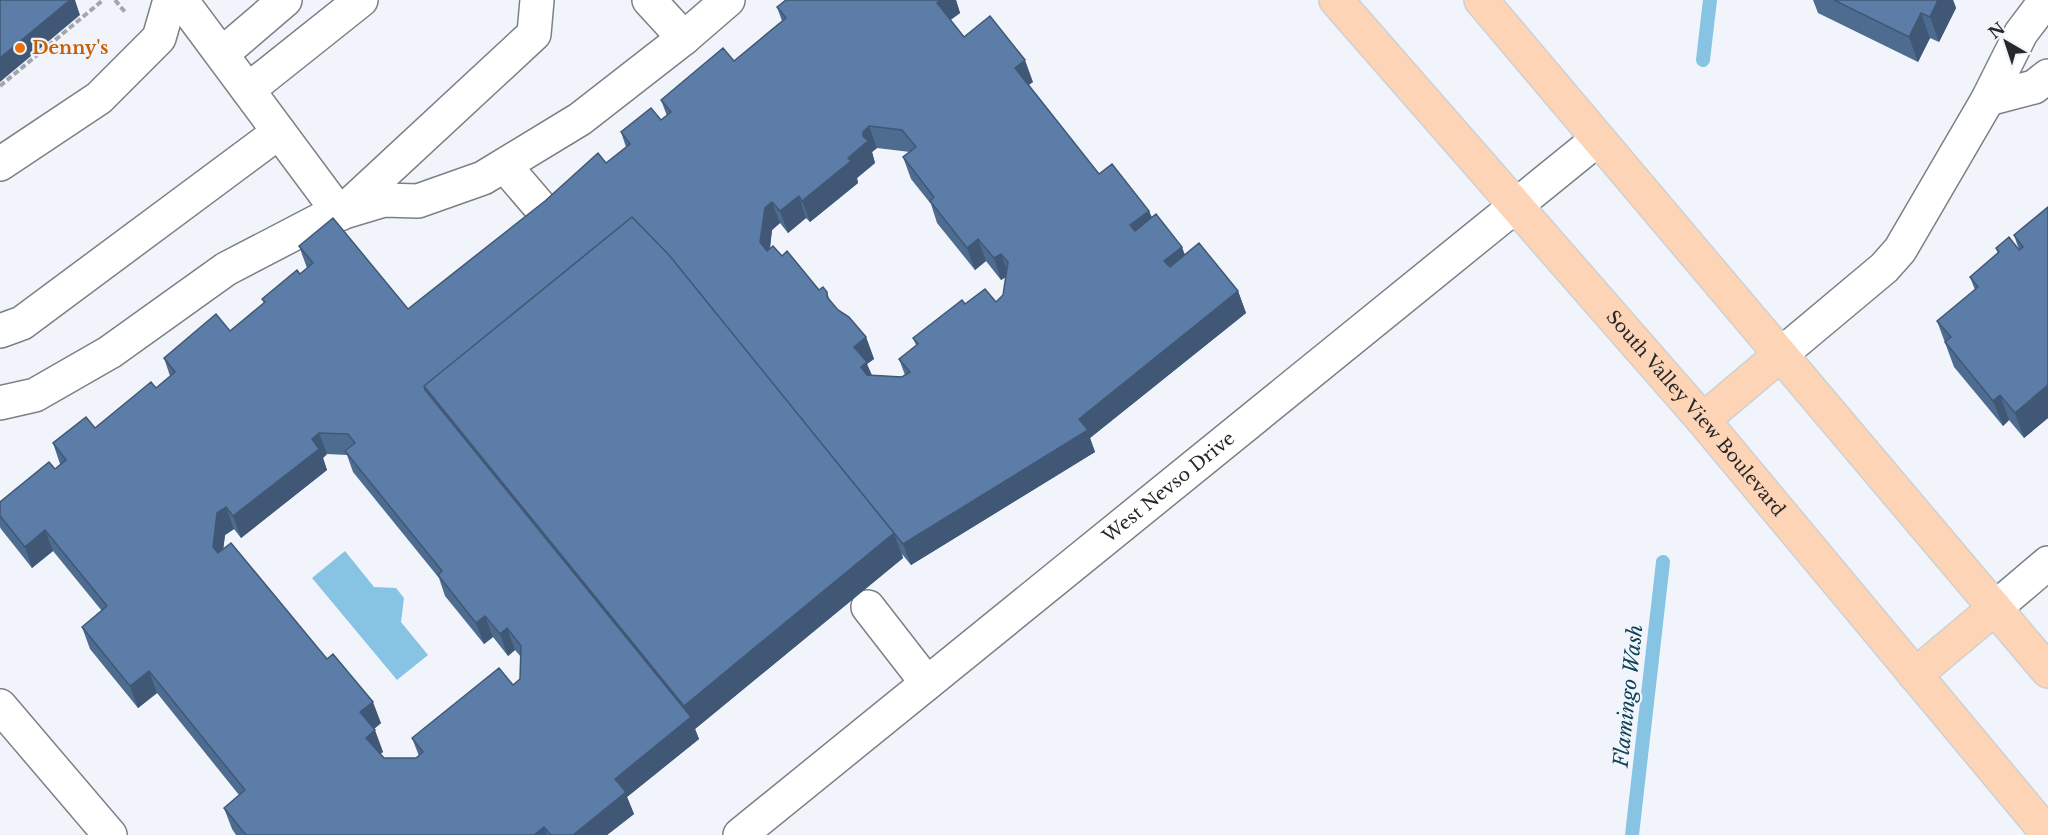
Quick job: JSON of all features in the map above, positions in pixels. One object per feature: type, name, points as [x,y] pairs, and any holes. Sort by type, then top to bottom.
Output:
[{"type":"main road","name":"South Valley View Boulevard","points":[[1335,0],[1703,420],[2048,834]]},
{"type":"main road","points":[[1481,0],[2048,671]]},
{"type":"main road","points":[[1703,420],[1780,355]]},
{"type":"main road","points":[[1915,675],[1995,608]]},
{"type":"street","points":[[0,164],[99,98],[159,38],[170,0]]},
{"type":"street","points":[[180,0],[340,214]]},
{"type":"street","points":[[222,54],[285,0]]},
{"type":"street","points":[[248,90],[362,0]]},
{"type":"street","points":[[340,214],[534,34],[537,0]]},
{"type":"street","points":[[649,0],[684,38]]},
{"type":"street","points":[[0,403],[35,394],[110,352],[226,269],[324,218],[384,200],[418,201],[483,178],[505,166],[580,119],[684,38],[727,0]]},
{"type":"street","points":[[1780,355],[1884,268],[1900,250],[1988,99],[2022,33],[2046,0]]},
{"type":"street","points":[[1988,99],[2043,74]]},
{"type":"street","points":[[0,331],[22,323],[279,132]]},
{"type":"street","name":"West Nevso Drive","points":[[740,835],[1598,139]]},
{"type":"street","points":[[505,166],[553,222]]},
{"type":"street","points":[[1995,608],[2048,563]]},
{"type":"street","points":[[868,607],[927,683]]},
{"type":"street","points":[[0,706],[110,835]]},
{"type":"path","points":[[0,86],[103,0]]},
{"type":"water","points":[[345,551],[374,587],[396,588],[404,598],[401,622],[428,655],[397,680],[312,578]]},
{"type":"building","points":[[0,0],[70,0],[0,58]]},
{"type":"building","points":[[786,0],[941,0],[937,3],[964,37],[990,16],[1025,60],[1015,68],[1099,174],[1112,164],[1149,211],[1130,225],[1135,231],[1156,214],[1182,247],[1164,261],[1170,267],[1199,243],[1238,291],[1079,419],[1088,430],[903,544],[669,255],[632,217],[424,386],[691,717],[615,779],[626,792],[573,835],[551,835],[544,827],[534,835],[246,835],[224,808],[245,790],[149,671],[130,686],[82,627],[107,606],[45,530],[25,547],[0,516],[0,502],[49,462],[55,469],[66,460],[53,443],[86,417],[95,428],[151,382],[156,388],[175,372],[164,358],[216,314],[230,331],[265,302],[262,299],[297,270],[300,274],[313,263],[299,246],[333,218],[408,309],[545,201],[598,153],[606,163],[630,144],[621,132],[651,108],[661,120],[671,112],[661,100],[723,48],[734,61],[786,18],[777,7]],"holes":[[[869,126],[902,130],[916,147],[903,157],[934,197],[930,201],[967,248],[978,239],[994,258],[1001,254],[1008,262],[1003,295],[996,302],[985,289],[965,304],[962,300],[913,338],[918,344],[899,359],[910,372],[902,377],[867,375],[861,367],[867,362],[854,347],[866,337],[849,317],[838,310],[827,297],[827,292],[823,287],[819,290],[787,251],[782,256],[773,246],[767,251],[760,242],[765,208],[772,202],[780,211],[799,196],[802,201],[851,161],[848,158],[868,141],[863,136],[863,132]],[[319,433],[348,434],[355,443],[345,451],[442,571],[438,575],[476,623],[485,616],[500,634],[507,628],[521,646],[520,679],[513,685],[499,668],[412,738],[423,752],[416,758],[384,758],[366,738],[375,730],[360,712],[373,702],[333,654],[327,659],[231,543],[218,553],[213,547],[217,513],[226,507],[233,516],[319,449],[312,439]]]},
{"type":"building","points":[[1834,0],[1938,0],[1930,17],[1921,13],[1909,37]]},
{"type":"building","points":[[2048,207],[2048,385],[2015,413],[2000,395],[1993,401],[1945,342],[1951,337],[1937,321],[1978,287],[1970,277],[1999,252],[1996,248],[2009,237],[2019,250],[2023,247],[2014,235]]},
{"type":"building","points":[[632,217],[669,255],[894,533],[684,706],[424,386]]},
{"type":"waterway","name":"Flamingo Wash","points":[[1703,60],[1710,0]]},
{"type":"waterway","name":"Flamingo Wash","points":[[1632,835],[1663,562]]},
{"type":"place","name":"Denny's","points":[[20,48]]}]
